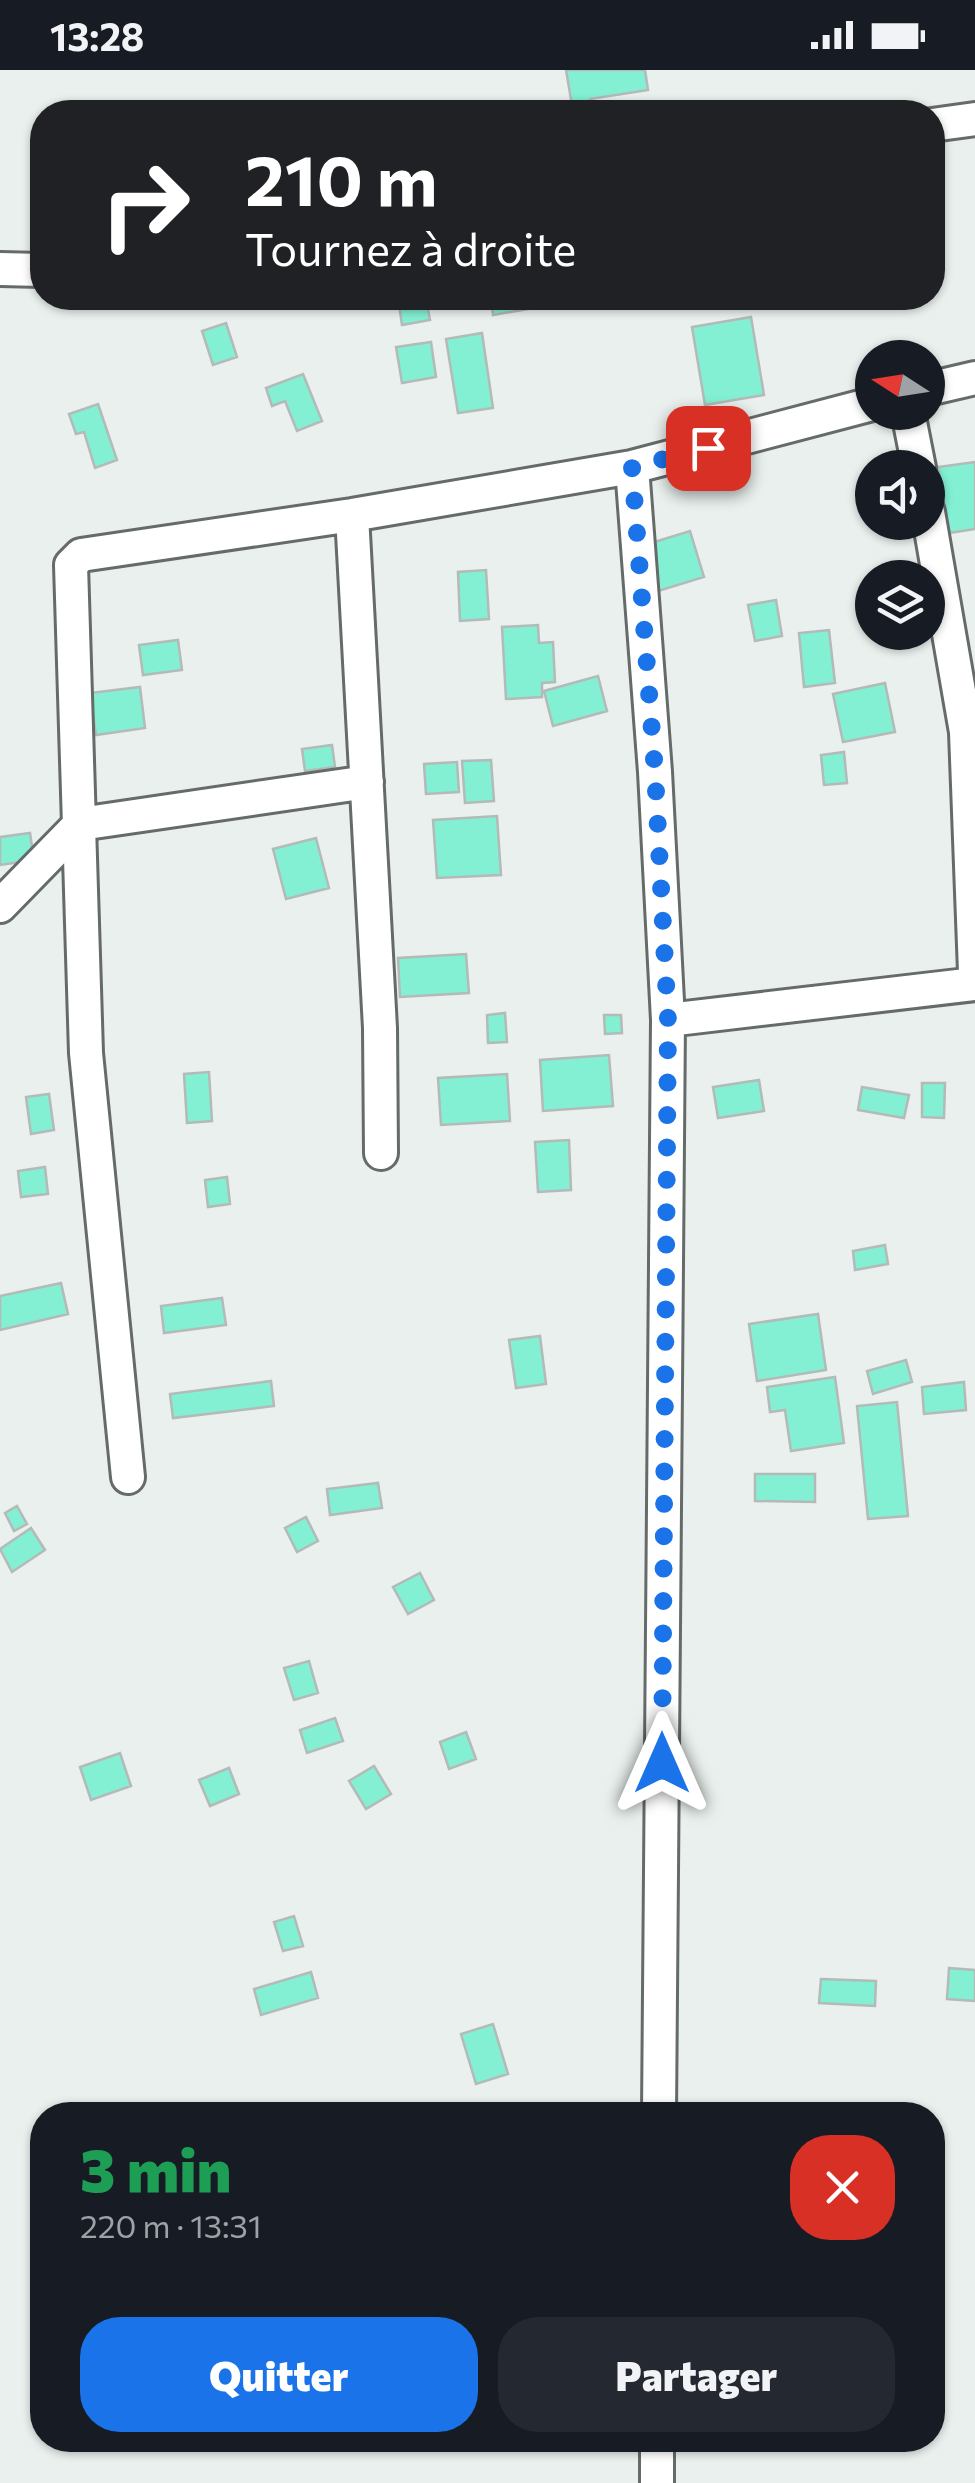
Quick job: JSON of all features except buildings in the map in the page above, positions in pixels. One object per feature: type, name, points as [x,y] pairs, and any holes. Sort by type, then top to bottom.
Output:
[{"type":"street","points":[[945,123],[975,119]]},
{"type":"street","points":[[0,269],[30,270]]},
{"type":"street","points":[[945,385],[975,378]]},
{"type":"street","points":[[128,1476],[86,1053],[72,564],[81,556],[632,467],[855,408]]},
{"type":"street","points":[[632,467],[655,772],[668,1020],[660,2102]]},
{"type":"street","points":[[352,515],[380,1028],[381,1153]]},
{"type":"street","points":[[933,540],[970,732],[975,972]]},
{"type":"street","points":[[0,906],[80,824],[367,782]]},
{"type":"street","points":[[668,1020],[975,984]]},
{"type":"street","points":[[657,2452],[657,2483]]},
{"type":"route","points":[[662,1763],[668,1020],[655,772],[632,467],[708,448]]}]
